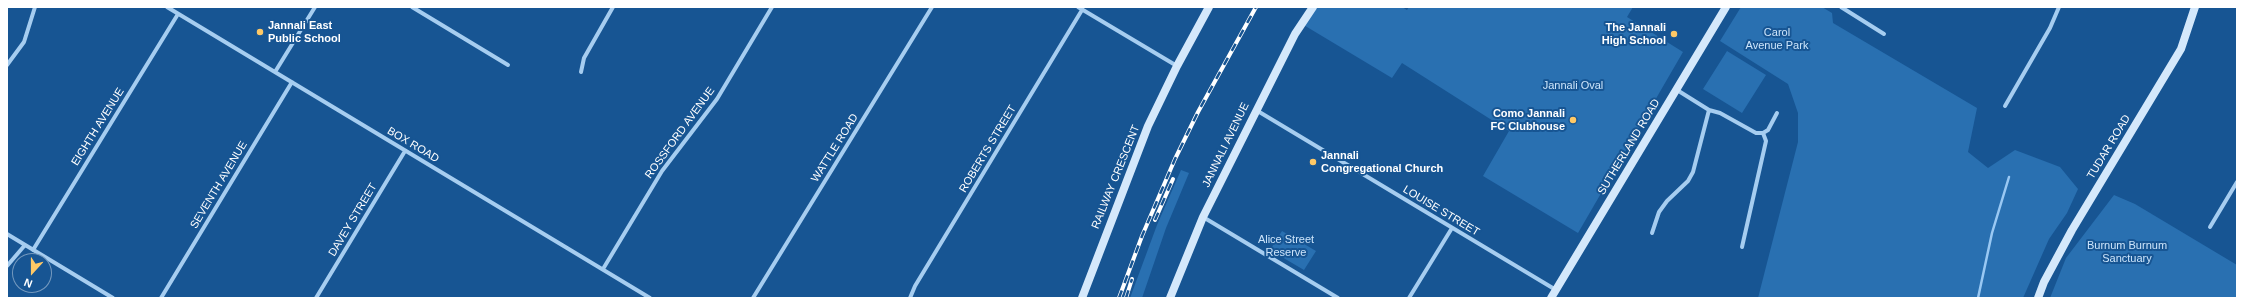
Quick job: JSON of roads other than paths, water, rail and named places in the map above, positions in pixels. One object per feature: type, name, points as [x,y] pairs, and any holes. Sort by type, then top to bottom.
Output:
[{"type":"street","points":[[7,65],[24,42],[35,7]]},
{"type":"street","name":"BOX ROAD","points":[[166,7],[650,298]]},
{"type":"street","points":[[275,72],[315,7]]},
{"type":"street","points":[[412,7],[508,65]]},
{"type":"street","points":[[580,72],[584,58],[613,7]]},
{"type":"street","name":"ROSSFORD AVENUE","points":[[603,269],[662,171],[717,99],[772,7]]},
{"type":"street","name":"WATTLE ROAD","points":[[753,298],[932,7]]},
{"type":"street","points":[[1078,7],[1177,66]]},
{"type":"street","name":"RAILWAY CRESCENT","points":[[1082,298],[1143,140],[1177,66],[1210,7]]},
{"type":"street","name":"JANNALI AVENUE","points":[[1170,298],[1203,217],[1295,34],[1314,7]]},
{"type":"street","name":"SUTHERLAND ROAD","points":[[1551,298],[1726,7]]},
{"type":"street","points":[[1841,7],[1884,34]]},
{"type":"street","points":[[2005,106],[2050,28],[2059,7]]},
{"type":"street","name":"TUDAR ROAD","points":[[2038,298],[2044,282],[2072,230],[2181,49],[2195,7]]},
{"type":"street","name":"ROBERTS STREET","points":[[910,298],[915,286],[1082,10]]},
{"type":"street","name":"EIGHTH AVENUE","points":[[33,250],[178,14]]},
{"type":"street","name":"SEVENTH AVENUE","points":[[161,298],[292,82]]},
{"type":"street","points":[[1677,90],[1709,110],[1720,113],[1748,130],[1763,133],[1768,130],[1777,113]]},
{"type":"street","name":"LOUISE STREET","points":[[1256,110],[1556,290]]},
{"type":"street","points":[[1652,233],[1659,212],[1667,201],[1688,181],[1692,172],[1709,110]]},
{"type":"street","points":[[1742,248],[1766,141],[1763,133]]},
{"type":"street","name":"DAVEY STREET","points":[[316,298],[405,151]]},
{"type":"street","points":[[2210,227],[2237,182]]},
{"type":"street","points":[[1203,217],[1338,298]]},
{"type":"street","points":[[1409,298],[1452,228]]},
{"type":"street","points":[[7,234],[113,298]]},
{"type":"street","points":[[7,266],[25,245]]},
{"type":"waterway","points":[[1978,298],[1992,233],[2009,177]]},
{"type":"railway","points":[[1119,298],[1142,236],[1175,159],[1198,112],[1256,7]]},
{"type":"railway","points":[[1155,220],[1173,179]]},
{"type":"railway","points":[[1126,298],[1132,279]]},
{"type":"place","name":"Jannali East Public School","points":[[260,32]]},
{"type":"place","name":"The Jannali High School","points":[[1674,34]]},
{"type":"place","name":"Como Jannali FC Clubhouse","points":[[1573,120]]},
{"type":"place","name":"Jannali Congregational Church","points":[[1313,162]]},
{"type":"park label","name":"Carol Avenue Park","points":[[1777,39]]},
{"type":"park label","name":"Jannali Oval","points":[[1573,86]]},
{"type":"park label","name":"Alice Street Reserve","points":[[1286,246]]},
{"type":"park label","name":"Burnum Burnum Sanctuary","points":[[2127,252]]}]
